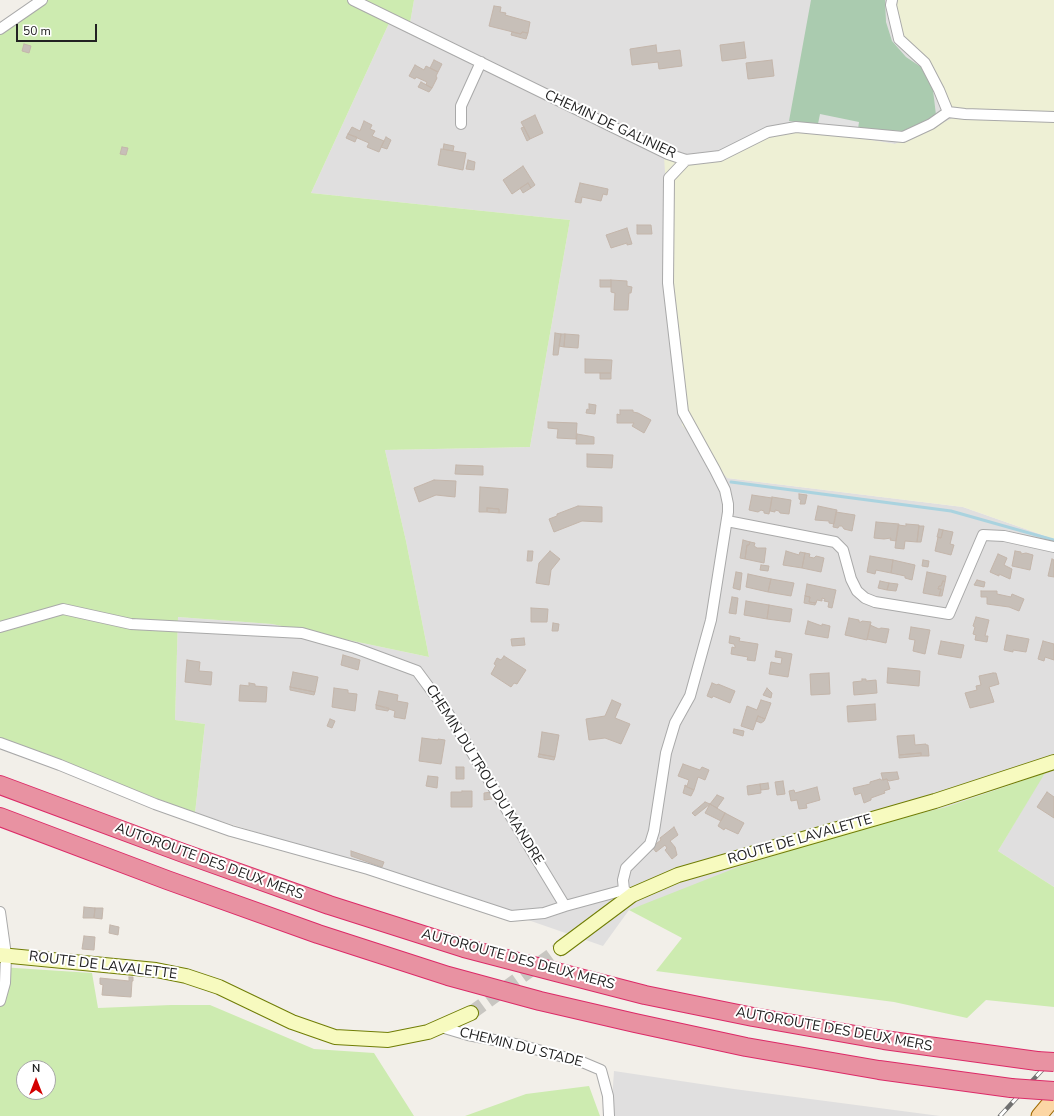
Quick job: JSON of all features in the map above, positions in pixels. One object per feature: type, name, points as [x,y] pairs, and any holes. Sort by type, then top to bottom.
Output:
[{"type":"highway","name":"AUTOROUTE DES DEUX MERS","points":[[0,785],[183,853],[330,905],[464,948],[645,994],[753,1017],[884,1040],[1045,1062]]},
{"type":"highway","points":[[0,817],[167,880],[318,934],[448,976],[540,1001],[635,1024],[746,1047],[879,1070],[1011,1088],[1054,1091]]},
{"type":"main road","name":"ROUTE DE LAVALETTE","points":[[561,948],[628,893],[678,875],[935,801],[1054,762]]},
{"type":"main road","name":"ROUTE DE LAVALETTE","points":[[3,955],[141,968],[186,976],[219,987],[292,1022],[335,1037],[388,1040],[428,1032],[471,1013]]},
{"type":"main road","points":[[1039,1116],[1054,1098]]},
{"type":"street","points":[[0,29],[42,0]]},
{"type":"street","name":"CHEMIN DE GALINIER","points":[[352,0],[668,154],[686,160],[720,156],[768,132],[796,127],[903,137],[931,124],[948,112]]},
{"type":"street","points":[[892,0],[891,5],[899,39],[925,64],[939,90],[948,112],[1054,117]]},
{"type":"street","points":[[461,124],[461,106],[481,62]]},
{"type":"street","points":[[0,743],[60,765],[155,804],[231,831],[368,869],[511,916],[544,914],[565,906],[628,893],[623,880],[626,868],[650,844],[666,753],[675,723],[690,696],[712,620],[727,521],[728,504],[725,490],[683,412],[668,283],[669,178],[686,160]]},
{"type":"street","points":[[727,521],[834,542],[843,550],[851,579],[857,591],[865,598],[875,602],[949,614],[983,535],[1004,536],[1054,547]]},
{"type":"street","name":"CHEMIN DU TROU DU MANDRE","points":[[0,627],[63,609],[131,624],[302,633],[355,648],[417,671],[448,713],[565,906]]},
{"type":"street","points":[[0,912],[5,983],[0,1001]]},
{"type":"street","name":"CHEMIN DU STADE","points":[[441,1027],[468,1035],[520,1045],[582,1062],[601,1070],[608,1096],[609,1116]]},
{"type":"shaded area","points":[[414,0],[897,0],[955,118],[895,144],[822,132],[727,478],[963,507],[1054,539],[1054,887],[998,851],[1044,773],[946,807],[869,826],[629,910],[603,946],[430,886],[195,813],[205,724],[175,720],[178,617],[272,624],[429,657],[406,541],[385,450],[530,447],[570,220],[311,193],[390,21],[410,23]]},
{"type":"shaded area","points":[[820,114],[859,122],[858,129],[818,124]]},
{"type":"shaded area","points":[[614,1071],[734,1089],[940,1116],[611,1116]]},
{"type":"green space","points":[[35,0],[414,0],[410,23],[390,21],[311,193],[570,220],[530,447],[385,450],[406,541],[429,657],[272,624],[178,617],[175,720],[205,724],[195,813],[0,739],[0,28]]},
{"type":"green space","points":[[811,0],[885,0],[886,22],[892,41],[906,57],[921,67],[933,90],[936,115],[906,131],[860,130],[789,121]]},
{"type":"green space","points":[[897,0],[1054,0],[1054,539],[963,507],[727,478],[682,425],[664,157],[728,156],[773,132],[822,132],[895,144],[955,117],[902,36],[896,3]]},
{"type":"green space","points":[[1045,773],[998,851],[1054,887],[1054,1007],[986,1000],[967,1018],[894,1002],[656,971],[682,938],[629,910],[738,867],[869,826],[946,807]]},
{"type":"green space","points":[[0,967],[92,973],[98,1008],[210,1005],[314,1049],[374,1053],[414,1116],[0,1116]]},
{"type":"green space","points":[[589,1086],[600,1116],[465,1116],[526,1094]]},
{"type":"building","points":[[494,6],[501,7],[500,12],[506,13],[505,15],[530,22],[528,33],[522,32],[521,34],[489,26]]},
{"type":"building","points":[[512,32],[521,34],[522,32],[528,33],[526,39],[511,35]]},
{"type":"building","points":[[744,42],[746,58],[722,61],[720,45]]},
{"type":"building","points":[[24,44],[31,46],[29,53],[22,51]]},
{"type":"building","points":[[656,45],[657,53],[680,50],[682,66],[659,69],[658,62],[632,65],[630,49]]},
{"type":"building","points":[[434,60],[442,64],[438,72],[430,68]]},
{"type":"building","points":[[772,60],[774,76],[748,79],[746,63]]},
{"type":"building","points":[[415,65],[424,70],[426,66],[438,72],[432,88],[426,85],[427,82],[416,77],[415,79],[409,76]]},
{"type":"building","points":[[421,82],[432,88],[429,92],[418,87]]},
{"type":"building","points":[[535,115],[543,133],[530,139],[521,122]]},
{"type":"building","points":[[364,121],[372,125],[370,129],[375,131],[372,136],[384,141],[379,152],[367,147],[369,143],[348,134],[352,127],[360,131]]},
{"type":"building","points":[[524,127],[530,139],[527,141],[521,128]]},
{"type":"building","points":[[348,134],[357,137],[355,142],[346,138]]},
{"type":"building","points":[[386,137],[391,140],[387,149],[381,147]]},
{"type":"building","points":[[444,144],[454,146],[453,151],[443,149]]},
{"type":"building","points":[[122,147],[128,148],[126,155],[120,154]]},
{"type":"building","points":[[441,149],[466,153],[463,170],[438,165]]},
{"type":"building","points":[[468,160],[475,162],[474,170],[466,169]]},
{"type":"building","points":[[523,166],[535,185],[531,188],[528,183],[512,194],[503,180]]},
{"type":"building","points":[[528,183],[531,188],[523,193],[520,188]]},
{"type":"building","points":[[580,183],[608,189],[607,195],[603,194],[601,201],[582,197],[581,203],[575,202]]},
{"type":"building","points":[[637,225],[651,225],[652,234],[637,234]]},
{"type":"building","points":[[627,228],[632,244],[627,245],[627,243],[611,248],[606,235]]},
{"type":"building","points":[[600,280],[611,280],[611,287],[600,287]]},
{"type":"building","points":[[611,280],[627,281],[627,286],[632,287],[631,293],[629,293],[628,310],[614,310],[615,293],[611,292]]},
{"type":"building","points":[[555,333],[561,334],[558,355],[553,355]]},
{"type":"building","points":[[561,334],[565,334],[564,347],[559,346]]},
{"type":"building","points":[[565,334],[579,335],[578,348],[564,347]]},
{"type":"building","points":[[585,359],[612,360],[611,373],[585,373]]},
{"type":"building","points":[[600,373],[611,373],[611,379],[600,379]]},
{"type":"building","points":[[589,404],[596,405],[595,414],[586,413],[587,409],[589,410]]},
{"type":"building","points":[[620,410],[633,410],[633,412],[651,420],[644,433],[632,426],[634,423],[617,423],[617,414],[620,415]]},
{"type":"building","points":[[548,422],[577,423],[576,439],[557,438],[558,429],[548,428]]},
{"type":"building","points":[[577,434],[594,437],[594,444],[576,444]]},
{"type":"building","points":[[587,454],[613,455],[612,468],[587,467]]},
{"type":"building","points":[[456,465],[483,466],[483,475],[455,474]]},
{"type":"building","points":[[434,480],[456,481],[455,497],[436,495],[419,502],[414,488]]},
{"type":"building","points":[[480,487],[508,489],[506,513],[499,513],[499,509],[487,508],[487,512],[479,512]]},
{"type":"building","points":[[799,494],[807,495],[805,504],[800,504],[801,500],[799,499]]},
{"type":"building","points":[[752,495],[772,498],[769,514],[764,513],[764,511],[761,510],[758,512],[749,510]]},
{"type":"building","points":[[772,497],[791,500],[789,514],[780,513],[779,511],[775,510],[775,512],[770,511]]},
{"type":"building","points":[[578,506],[602,507],[602,522],[582,521],[554,532],[549,519],[557,516],[557,514]]},
{"type":"building","points":[[818,506],[837,510],[834,524],[829,523],[829,521],[815,520]]},
{"type":"building","points":[[487,508],[499,509],[499,513],[487,512]]},
{"type":"building","points":[[836,512],[855,515],[852,531],[844,529],[842,526],[839,526],[838,528],[833,527]]},
{"type":"building","points":[[876,522],[899,524],[896,541],[890,540],[891,538],[874,538]]},
{"type":"building","points":[[906,524],[919,525],[917,542],[905,541],[904,549],[895,548],[898,525],[906,526]]},
{"type":"building","points":[[919,526],[924,526],[921,542],[917,542]]},
{"type":"building","points":[[939,529],[943,530],[941,538],[937,537]]},
{"type":"building","points":[[943,530],[953,532],[950,544],[954,545],[951,555],[935,551],[938,537],[941,538]]},
{"type":"building","points":[[743,540],[750,542],[749,545],[747,545],[745,559],[740,558]]},
{"type":"building","points":[[750,542],[755,543],[754,546],[757,548],[766,548],[764,563],[745,559],[747,545],[749,545]]},
{"type":"building","points":[[528,551],[533,551],[532,561],[527,561]]},
{"type":"building","points":[[550,551],[560,559],[551,570],[549,585],[536,583],[539,563]]},
{"type":"building","points":[[786,551],[799,555],[800,552],[805,553],[802,568],[783,565]]},
{"type":"building","points":[[1015,551],[1021,552],[1021,554],[1026,553],[1033,555],[1030,570],[1012,566]]},
{"type":"building","points":[[805,553],[810,554],[809,557],[814,558],[816,556],[824,558],[821,572],[802,568]]},
{"type":"building","points":[[998,554],[1007,558],[1004,565],[1012,569],[1010,579],[990,572]]},
{"type":"building","points":[[870,556],[893,560],[891,573],[876,570],[875,574],[867,572]]},
{"type":"building","points":[[1052,559],[1054,560],[1054,577],[1048,576]]},
{"type":"building","points":[[893,560],[915,565],[912,580],[905,578],[905,576],[891,573]]},
{"type":"building","points":[[923,560],[929,561],[928,567],[922,566]]},
{"type":"building","points":[[761,565],[769,566],[768,571],[760,570]]},
{"type":"building","points":[[736,572],[742,573],[740,590],[733,588]]},
{"type":"building","points":[[927,572],[946,576],[945,582],[943,581],[941,586],[939,586],[938,589],[941,589],[939,596],[923,593]]},
{"type":"building","points":[[748,574],[771,579],[768,592],[746,587]]},
{"type":"building","points":[[771,579],[794,583],[791,596],[768,592]]},
{"type":"building","points":[[977,580],[985,582],[984,587],[974,585]]},
{"type":"building","points":[[880,581],[889,583],[887,590],[878,588]]},
{"type":"building","points":[[943,581],[945,582],[942,596],[939,596],[941,589],[938,589]]},
{"type":"building","points":[[889,583],[898,584],[896,591],[887,590]]},
{"type":"building","points":[[807,584],[836,590],[832,608],[828,607],[829,602],[824,601],[825,599],[822,598],[822,601],[817,600],[816,603],[809,602],[810,597],[805,596]]},
{"type":"building","points":[[981,591],[997,591],[997,594],[1011,597],[1012,594],[1024,599],[1019,611],[1009,607],[987,604],[987,597],[981,597]]},
{"type":"building","points":[[805,596],[810,597],[809,602],[816,603],[815,605],[804,603]]},
{"type":"building","points":[[732,597],[738,598],[736,614],[729,613]]},
{"type":"building","points":[[746,601],[769,605],[767,619],[744,615]]},
{"type":"building","points":[[769,605],[792,609],[790,622],[767,619]]},
{"type":"building","points":[[531,608],[548,609],[547,622],[531,622]]},
{"type":"building","points":[[976,617],[989,620],[985,636],[988,636],[987,642],[975,640],[976,635],[973,634],[975,627],[973,626]]},
{"type":"building","points":[[849,618],[859,620],[859,622],[871,622],[867,640],[845,635]]},
{"type":"building","points":[[808,621],[822,626],[822,624],[830,626],[828,638],[805,634]]},
{"type":"building","points":[[553,623],[559,624],[558,631],[552,631]]},
{"type":"building","points":[[870,625],[879,629],[889,629],[886,643],[867,639]]},
{"type":"building","points":[[911,627],[930,630],[925,654],[913,651],[915,640],[909,639]]},
{"type":"building","points":[[1007,635],[1029,639],[1026,652],[1004,650]]},
{"type":"building","points":[[730,636],[740,638],[739,641],[758,644],[755,661],[747,660],[748,657],[731,654],[732,647],[735,648],[735,646],[734,644],[729,643]]},
{"type":"building","points":[[524,638],[525,645],[512,646],[511,639]]},
{"type":"building","points":[[941,641],[964,645],[961,658],[938,654]]},
{"type":"building","points":[[1043,641],[1054,644],[1054,660],[1045,657],[1044,661],[1038,659]]},
{"type":"building","points":[[776,651],[792,654],[788,677],[769,674],[771,662],[781,664],[782,658],[775,657]]},
{"type":"building","points":[[343,655],[360,660],[358,670],[341,665]]},
{"type":"building","points":[[504,656],[526,670],[517,684],[514,683],[511,687],[491,674],[496,665],[494,664],[497,658],[501,660]]},
{"type":"building","points":[[187,660],[200,662],[199,671],[212,672],[211,685],[185,682]]},
{"type":"building","points":[[888,668],[920,671],[919,686],[887,683]]},
{"type":"building","points":[[293,672],[318,677],[315,692],[290,687]]},
{"type":"building","points":[[829,673],[830,694],[811,695],[810,674]]},
{"type":"building","points":[[996,673],[999,684],[989,687],[994,702],[970,708],[965,693],[977,690],[976,686],[981,685],[979,676]]},
{"type":"building","points":[[862,679],[866,679],[866,681],[876,680],[877,693],[854,695],[853,682],[862,681]]},
{"type":"building","points":[[249,683],[255,684],[255,686],[267,687],[266,702],[239,701],[240,685],[249,686]]},
{"type":"building","points":[[712,683],[735,691],[730,703],[713,696],[712,698],[707,696]]},
{"type":"building","points":[[290,687],[315,692],[314,695],[290,690]]},
{"type":"building","points":[[334,688],[348,690],[348,693],[357,694],[355,711],[332,707]]},
{"type":"building","points":[[767,688],[772,693],[771,698],[763,695]]},
{"type":"building","points":[[379,691],[398,695],[397,701],[408,703],[405,719],[394,717],[395,711],[376,705]]},
{"type":"building","points":[[612,700],[621,704],[615,718],[630,724],[621,744],[605,738],[589,740],[586,719],[605,716]]},
{"type":"building","points":[[761,700],[771,703],[765,719],[758,716],[753,730],[741,726],[747,706],[757,710]]},
{"type":"building","points":[[875,704],[876,720],[848,722],[847,706]]},
{"type":"building","points":[[376,705],[389,708],[388,711],[376,709]]},
{"type":"building","points":[[758,716],[765,719],[764,721],[761,723],[756,721]]},
{"type":"building","points":[[330,719],[335,721],[332,728],[327,726]]},
{"type":"building","points":[[734,729],[744,731],[743,736],[733,733]]},
{"type":"building","points":[[542,732],[559,735],[555,757],[539,754]]},
{"type":"building","points":[[914,735],[915,745],[928,745],[929,756],[921,756],[921,753],[899,755],[897,736]]},
{"type":"building","points":[[422,738],[445,740],[441,764],[419,761]]},
{"type":"building","points":[[921,753],[921,756],[899,758],[899,755]]},
{"type":"building","points":[[539,754],[555,757],[554,760],[538,757]]},
{"type":"building","points":[[683,764],[700,770],[702,767],[709,770],[705,780],[698,777],[694,790],[685,786],[687,786],[689,780],[678,776]]},
{"type":"building","points":[[456,767],[464,767],[464,779],[456,779]]},
{"type":"building","points":[[897,772],[899,779],[889,781],[887,779],[883,780],[881,773]]},
{"type":"building","points":[[428,776],[438,777],[437,788],[426,786]]},
{"type":"building","points":[[880,779],[887,779],[890,789],[884,791],[885,793],[871,798],[871,800],[864,803],[861,793],[855,795],[853,788],[870,784],[870,782]]},
{"type":"building","points":[[783,781],[785,794],[777,795],[775,782]]},
{"type":"building","points":[[768,783],[769,789],[761,790],[760,784]]},
{"type":"building","points":[[760,784],[761,793],[748,795],[747,786]]},
{"type":"building","points":[[685,786],[694,790],[691,796],[683,793]]},
{"type":"building","points":[[817,787],[820,800],[806,804],[807,808],[799,809],[797,800],[791,801],[789,791],[794,790],[795,793]]},
{"type":"building","points":[[472,791],[472,807],[451,807],[451,792]]},
{"type":"building","points":[[491,792],[492,799],[484,800],[484,793]]},
{"type":"building","points":[[1047,792],[1054,797],[1054,818],[1037,807]]},
{"type":"building","points":[[717,795],[724,798],[717,808],[710,804]]},
{"type":"building","points":[[705,802],[710,804],[695,816],[692,813]]},
{"type":"building","points":[[710,804],[725,813],[721,821],[705,813]]},
{"type":"building","points":[[725,813],[744,823],[738,834],[725,828],[724,830],[718,826]]},
{"type":"building","points":[[674,827],[678,835],[670,841],[675,847],[677,855],[672,859],[665,850],[667,848],[665,845],[656,852],[652,847],[661,840],[660,838]]},
{"type":"building","points":[[351,851],[384,862],[382,867],[351,856]]},
{"type":"building","points":[[84,907],[95,908],[94,918],[83,918]]},
{"type":"building","points":[[95,908],[103,908],[102,919],[94,918]]},
{"type":"building","points":[[110,925],[119,927],[118,935],[109,933]]},
{"type":"building","points":[[84,936],[95,937],[94,950],[82,949]]},
{"type":"building","points":[[129,977],[133,977],[131,997],[102,995],[103,985],[100,984],[100,978],[129,981]]},
{"type":"waterway","points":[[731,482],[951,511],[1054,540]]},
{"type":"tunnel","points":[[471,1013],[561,948]]},
{"type":"railway","points":[[1000,1116],[1054,1057]]}]
